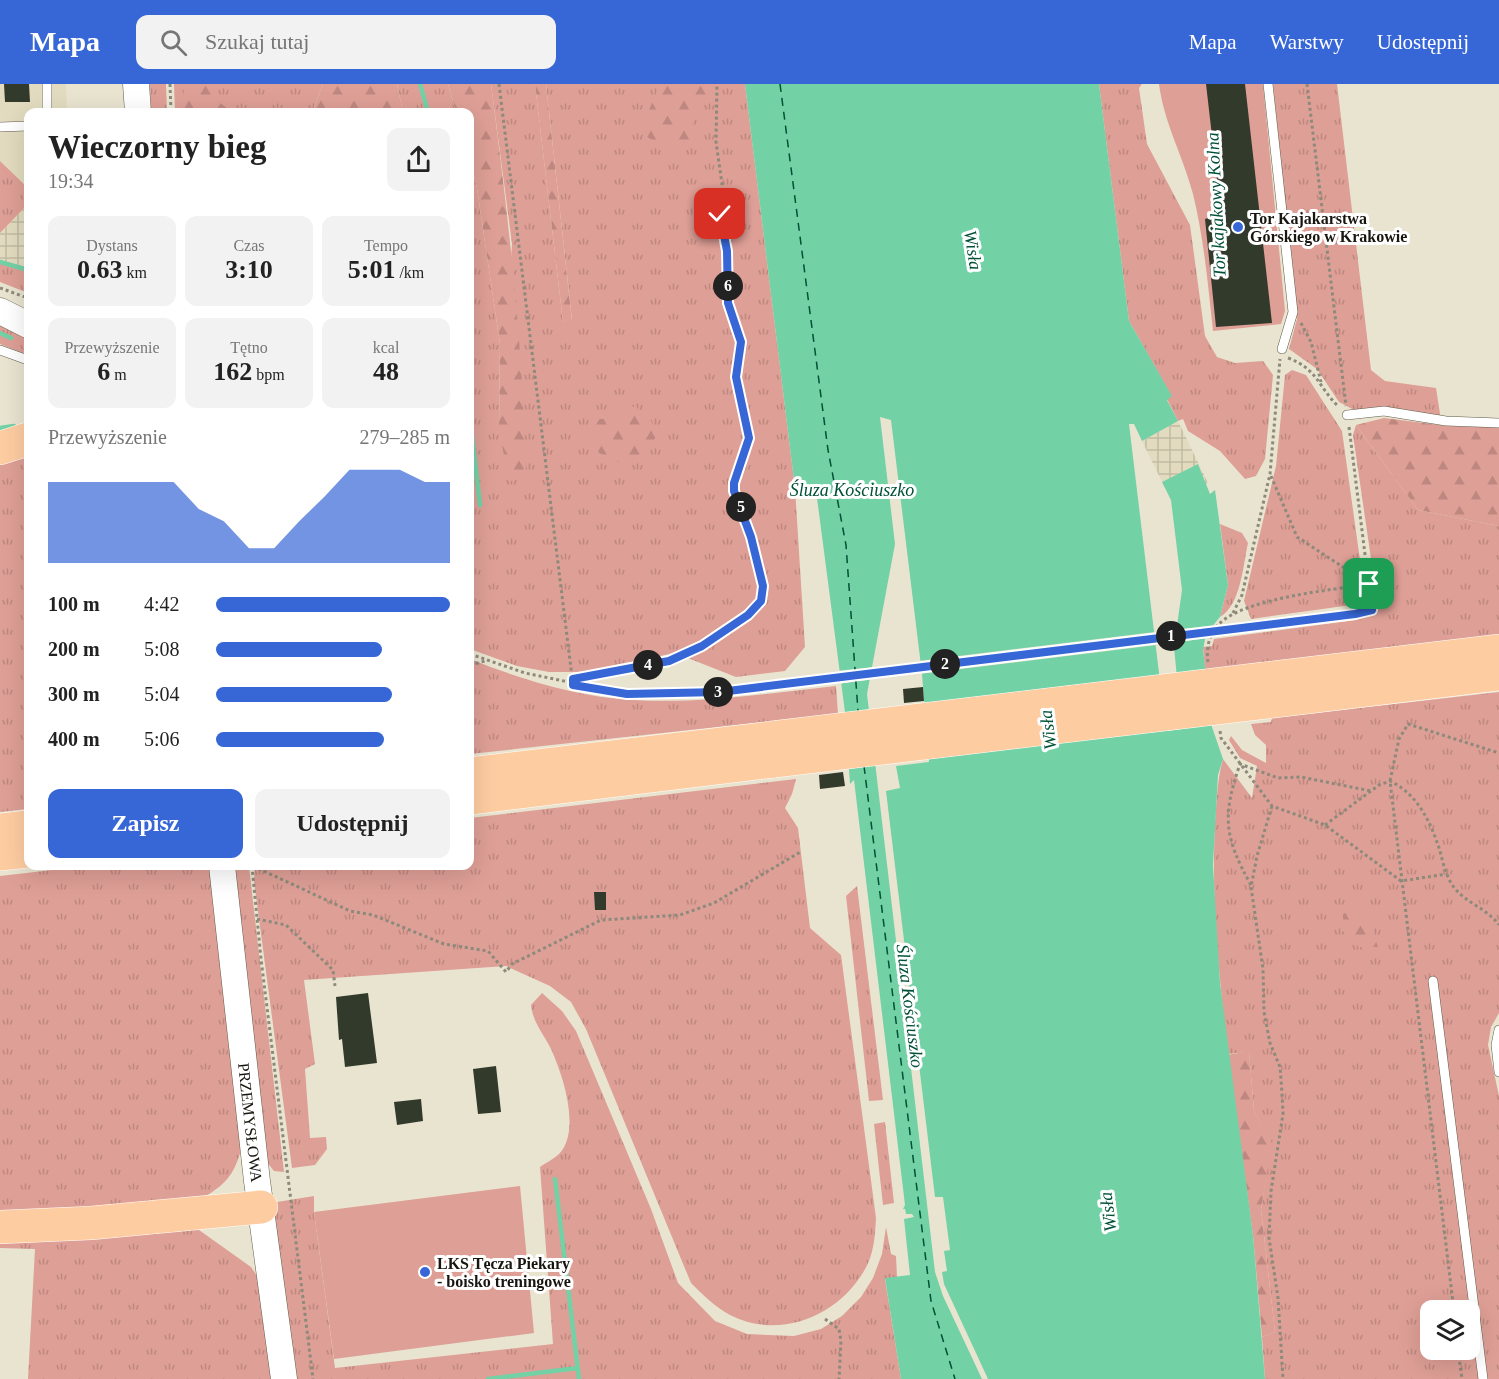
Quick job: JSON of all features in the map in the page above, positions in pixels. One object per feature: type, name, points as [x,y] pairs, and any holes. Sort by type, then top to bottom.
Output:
[{"type":"highway","points":[[0,450],[24,441]]},
{"type":"highway","points":[[0,450],[24,453]]},
{"type":"highway","points":[[474,797],[773,750],[1264,690],[1499,651]]},
{"type":"highway","points":[[1264,690],[1499,674]]},
{"type":"highway","points":[[474,774],[773,750]]},
{"type":"highway","points":[[0,830],[24,827]]},
{"type":"highway","points":[[0,854],[24,851]]},
{"type":"highway","points":[[0,1227],[91,1223],[261,1207]]},
{"type":"main road","points":[[136,84],[138,108]]},
{"type":"main road","points":[[0,311],[24,323]]},
{"type":"main road","name":"PRZEMYSŁOWA","points":[[222,870],[261,1207],[284,1379]]},
{"type":"lane","points":[[47,84],[47,108]]},
{"type":"lane","points":[[1268,84],[1293,312],[1282,349]]},
{"type":"lane","points":[[0,128],[24,126]]},
{"type":"lane","points":[[0,350],[24,359]]},
{"type":"lane","points":[[1347,415],[1384,411],[1446,421],[1499,423]]},
{"type":"lane","points":[[1433,981],[1483,1379]]},
{"type":"lane","points":[[1499,1030],[1496,1045],[1499,1072]]},
{"type":"path","points":[[170,84],[171,108]]},
{"type":"path","points":[[499,84],[573,685]]},
{"type":"path","points":[[573,679],[669,661],[702,646],[748,615],[761,601],[763,586],[751,537],[734,491],[734,483],[749,438],[736,377],[741,342],[728,303],[727,251],[720,214],[722,184],[716,142],[717,84]]},
{"type":"path","points":[[474,655],[573,685],[627,694],[720,692],[1355,614],[1372,610],[1307,84]]},
{"type":"path","points":[[0,288],[24,297]]},
{"type":"path","points":[[1293,312],[1311,342],[1321,383]]},
{"type":"path","points":[[1233,613],[1242,595],[1270,474],[1280,355],[1303,363],[1312,370],[1329,398],[1347,415]]},
{"type":"path","points":[[1270,474],[1297,537],[1369,584]]},
{"type":"path","points":[[1206,649],[1217,625],[1233,613],[1301,594],[1369,584]]},
{"type":"path","points":[[474,663],[487,660]]},
{"type":"path","points":[[707,692],[708,684],[720,682]]},
{"type":"path","points":[[1453,1300],[1390,781],[1399,739],[1408,724],[1499,753]]},
{"type":"path","points":[[1221,738],[1272,806],[1325,825],[1401,881],[1447,874]]},
{"type":"path","points":[[1240,764],[1278,778],[1301,777],[1371,791]]},
{"type":"path","points":[[1240,764],[1226,820],[1237,860],[1251,887],[1263,969],[1264,1012],[1270,1042],[1280,1067],[1282,1093],[1283,1114],[1271,1191],[1269,1238],[1278,1298],[1283,1379]]},
{"type":"path","points":[[1325,825],[1371,791],[1390,781]]},
{"type":"path","points":[[1390,781],[1415,798],[1434,834],[1447,874],[1463,897],[1499,925]]},
{"type":"path","points":[[1251,887],[1257,856],[1272,806]]},
{"type":"path","points":[[262,870],[350,911],[373,915],[444,944],[488,951],[506,972],[512,964],[601,920],[680,915],[714,903],[802,851]]},
{"type":"path","points":[[253,870],[257,920],[313,1379]]},
{"type":"path","points":[[257,920],[286,924],[333,970],[335,986]]},
{"type":"path","points":[[825,1319],[839,1329],[842,1341],[839,1379]]},
{"type":"path","points":[[1459,1360],[1462,1379]]},
{"type":"shaded area","points":[[0,84],[66,84],[67,108],[24,108],[24,184],[0,161]]},
{"type":"shaded area","points":[[24,208],[24,267],[0,260],[0,233]]},
{"type":"shaded area","points":[[1178,421],[1208,483],[1171,500],[1142,441]]},
{"type":"green space","points":[[150,84],[166,84],[167,108],[151,108]]},
{"type":"green space","points":[[174,84],[323,84],[314,108],[175,108]]},
{"type":"green space","points":[[184,84],[214,84],[219,102],[227,108],[183,108]]},
{"type":"green space","points":[[323,84],[397,84],[402,108],[314,108]]},
{"type":"green space","points":[[397,84],[448,84],[455,108],[402,108]]},
{"type":"green space","points":[[448,84],[491,84],[514,279],[522,377],[526,475],[509,482],[499,429],[500,344],[474,176],[474,108],[455,108]]},
{"type":"green space","points":[[491,84],[535,84],[563,322],[572,320],[546,84],[745,84],[795,488],[805,647],[785,671],[736,677],[675,653],[581,672],[549,672],[517,666],[474,650],[474,176],[500,344],[499,429],[512,244]]},
{"type":"green space","points":[[535,84],[546,84],[572,321],[563,322]]},
{"type":"green space","points":[[660,84],[704,84],[707,98],[694,117],[687,147],[661,145],[642,134],[641,129]]},
{"type":"green space","points":[[1099,84],[1142,84],[1139,88],[1147,144],[1190,225],[1205,336],[1217,357],[1235,363],[1263,361],[1273,375],[1265,459],[1256,476],[1245,479],[1220,451],[1188,431],[1183,419],[1178,421],[1167,399],[1171,395],[1129,321]]},
{"type":"green space","name":"Tor Kajakarstwa Górskiego w Krakowie","points":[[1159,84],[1263,84],[1285,311],[1281,324],[1213,331],[1197,211],[1189,180],[1169,126]]},
{"type":"green space","points":[[1273,84],[1337,84],[1371,370],[1385,381],[1436,388],[1441,420],[1356,411],[1339,402],[1317,369],[1289,349],[1297,319]]},
{"type":"green space","points":[[0,161],[24,184],[24,208],[0,233]]},
{"type":"green space","points":[[0,260],[24,267],[24,291],[0,282]]},
{"type":"green space","points":[[0,323],[24,335],[24,353],[0,344]]},
{"type":"green space","points":[[1292,370],[1306,375],[1342,431],[1366,603],[1251,619],[1244,601],[1276,466],[1285,375]]},
{"type":"green space","points":[[635,406],[652,422],[656,437],[639,458],[625,465],[599,453],[589,432],[594,419],[611,419]]},
{"type":"green space","points":[[1384,418],[1448,426],[1499,427],[1499,526],[1418,510],[1356,425]]},
{"type":"green space","points":[[1356,425],[1418,510],[1499,526],[1499,636],[1205,670],[1203,647],[1212,646],[1214,639],[1356,620],[1375,614],[1377,600],[1353,435]]},
{"type":"green space","points":[[24,458],[24,809],[0,812],[0,459]]},
{"type":"green space","points":[[1220,524],[1242,533],[1248,543],[1237,594],[1233,603],[1220,617],[1228,585]]},
{"type":"green space","points":[[474,660],[550,686],[592,695],[634,700],[710,699],[836,686],[838,714],[474,754]]},
{"type":"green space","points":[[1499,692],[1499,1013],[1491,1027],[1488,1045],[1499,1096],[1499,1379],[1265,1379],[1262,1337],[1275,1332],[1261,1209],[1271,1143],[1254,1111],[1249,1052],[1228,1054],[1217,938],[1214,851],[1218,790],[1223,759],[1252,798],[1257,766],[1240,758],[1229,740],[1231,736],[1242,750],[1266,763],[1266,745],[1255,735],[1251,724],[1271,722],[1272,718]]},
{"type":"green space","points":[[796,779],[785,808],[798,828],[810,928],[841,955],[876,1218],[873,1245],[867,1265],[839,1301],[805,1320],[768,1325],[749,1322],[730,1315],[714,1305],[691,1283],[586,1029],[571,1002],[550,986],[506,966],[304,980],[315,1064],[305,1069],[310,1138],[326,1137],[327,1149],[315,1165],[292,1168],[254,881],[255,870],[474,870],[474,818]]},
{"type":"green space","points":[[52,870],[209,870],[243,1143],[230,1176],[203,1198],[0,1219],[0,876]]},
{"type":"green space","points":[[230,870],[249,870],[284,1172],[274,1171],[266,1161]]},
{"type":"green space","points":[[857,886],[883,1100],[869,1101],[846,896]]},
{"type":"green space","points":[[1363,905],[1378,947],[1359,947],[1343,931],[1343,914]]},
{"type":"green space","points":[[542,993],[562,1011],[576,1031],[651,1209],[678,1283],[715,1321],[747,1334],[794,1336],[821,1329],[842,1316],[861,1297],[873,1278],[882,1254],[886,1227],[891,1254],[896,1256],[897,1277],[885,1279],[901,1379],[292,1379],[271,1203],[314,1196],[314,1212],[335,1368],[553,1344],[540,1167],[555,1158],[566,1144],[569,1116],[568,1101],[560,1071],[532,1011],[531,1005]]},
{"type":"green space","points":[[1249,1051],[1254,1111],[1272,1143],[1261,1209],[1275,1332],[1262,1337],[1253,1235],[1228,1055]]},
{"type":"green space","points":[[885,1122],[894,1203],[883,1205],[874,1124]]},
{"type":"green space","name":"LKS Tęcza Piekary - boisko treningowe","points":[[520,1186],[534,1333],[334,1359],[314,1212]]},
{"type":"green space","points":[[169,1226],[199,1230],[251,1267],[261,1282],[274,1379],[28,1379],[35,1249],[0,1248],[0,1242]]},
{"type":"water","points":[[745,84],[1099,84],[1129,321],[1172,396],[1167,400],[1178,421],[1142,441],[1134,424],[1129,424],[1166,731],[1182,729],[1174,647],[1182,590],[1171,500],[1162,482],[1198,464],[1210,494],[1215,490],[1228,585],[1220,617],[1206,634],[1203,650],[1212,727],[1223,759],[1218,775],[1213,865],[1220,983],[1253,1235],[1265,1379],[988,1379],[944,1284],[942,1272],[947,1271],[944,1251],[950,1250],[943,1197],[935,1197],[886,791],[900,788],[896,766],[929,762],[922,674],[891,420],[880,417],[895,544],[867,694],[935,1272],[943,1296],[982,1379],[901,1379],[885,1278],[910,1275],[904,1219],[914,1217],[912,1214],[906,1214],[903,1209],[905,1205],[854,780],[850,784],[845,712],[817,498],[811,486],[795,488]]},
{"type":"pier","points":[[1216,625],[1208,638],[1171,643],[1173,630]]},
{"type":"pier","points":[[1155,632],[1156,645],[919,674],[918,661]]},
{"type":"pier","points":[[875,667],[873,679],[838,684],[836,671]]},
{"type":"building","points":[[4,84],[29,84],[30,102],[5,102]]},
{"type":"building","points":[[1206,84],[1245,84],[1272,323],[1216,327],[1205,219],[1221,214]]},
{"type":"building","points":[[923,687],[924,701],[904,703],[903,689]]},
{"type":"building","points":[[843,772],[845,786],[820,789],[819,775]]},
{"type":"building","points":[[594,892],[606,892],[606,910],[595,910]]},
{"type":"building","points":[[368,993],[377,1063],[345,1067],[342,1039],[339,1040],[336,997]]},
{"type":"building","points":[[496,1066],[501,1112],[478,1114],[473,1069]]},
{"type":"building","points":[[421,1099],[423,1121],[397,1125],[394,1102]]},
{"type":"waterway","points":[[420,84],[427,108]]},
{"type":"waterway","points":[[0,262],[24,269]]},
{"type":"waterway","points":[[0,333],[11,338]]},
{"type":"waterway","points":[[0,428],[14,426]]},
{"type":"waterway","points":[[474,453],[480,505]]},
{"type":"waterway","points":[[555,1179],[579,1379]]},
{"type":"waterway","points":[[488,1379],[578,1368]]},
{"type":"ferry route","points":[[780,84],[828,450],[846,545],[858,711]]},
{"type":"ferry route","points":[[864,766],[931,1301],[955,1379]]},
{"type":"place","name":"Tor Kajakarstwa Górskiego w Krakowie","points":[[1238,227]]},
{"type":"place","name":"LKS Tęcza Piekary - boisko treningowe","points":[[425,1272]]},
{"type":"route","points":[[720,214],[729,269],[728,303],[741,342],[736,377],[749,438],[734,483],[734,491],[751,537],[756,566],[763,586],[761,601],[748,615],[702,646],[669,661],[573,679],[573,685],[627,694],[720,692],[1355,614],[1372,610],[1369,584]]},
{"type":"water label","name":"Tor kajakowy Kolna","points":[[1216,205]]},
{"type":"water label","name":"Wisła","points":[[973,250]]},
{"type":"water label","name":"Śluza Kościuszko","points":[[852,490]]},
{"type":"water label","name":"Wisła","points":[[1048,730]]},
{"type":"water label","name":"Śluza Kościuszko","points":[[910,1006]]},
{"type":"water label","name":"Wisła","points":[[1108,1212]]}]
